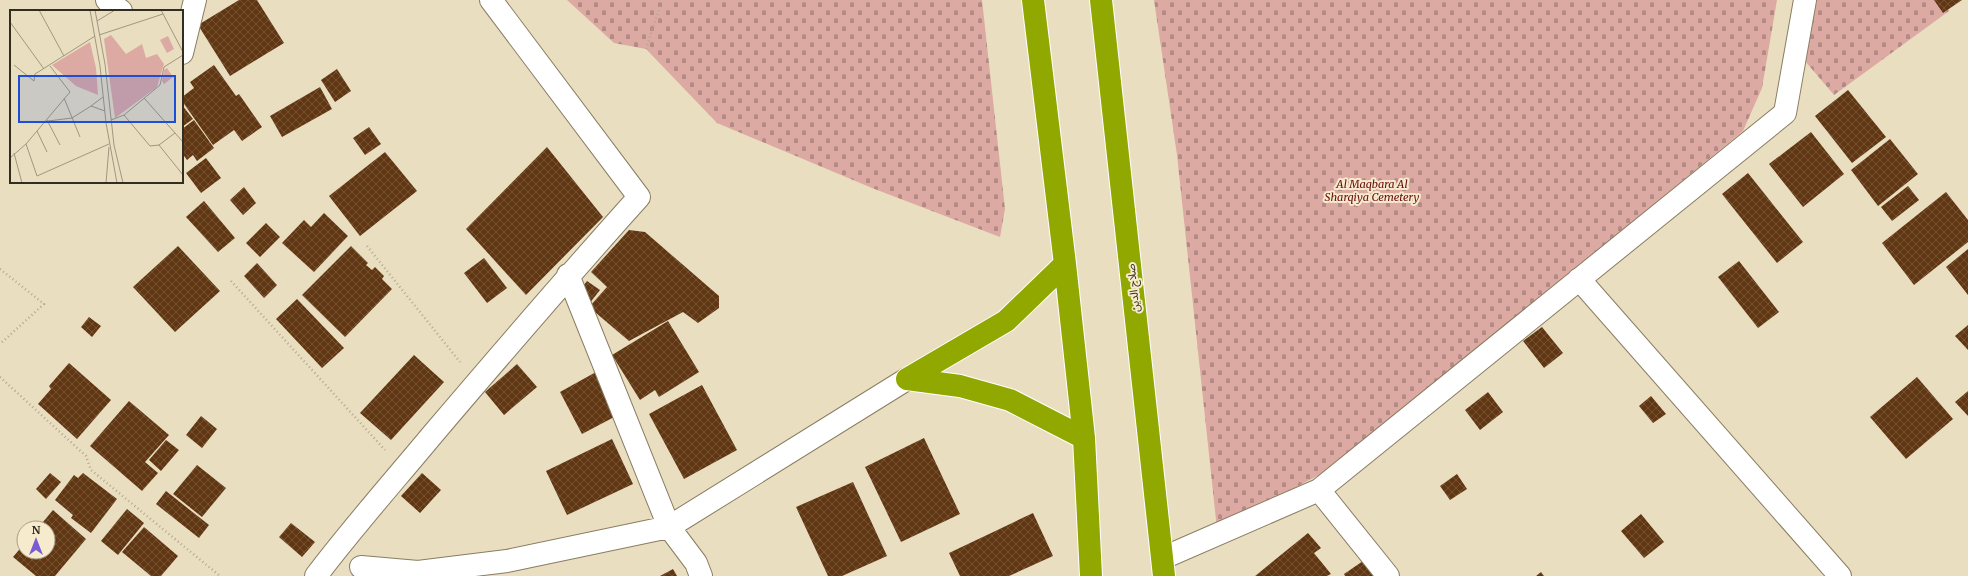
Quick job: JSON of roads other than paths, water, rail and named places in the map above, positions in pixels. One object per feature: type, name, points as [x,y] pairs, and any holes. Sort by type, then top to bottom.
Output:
[{"type":"highway","points":[[1033,0],[1066,264],[1084,438],[1091,576]]},
{"type":"highway","name":"صلاح الدين","points":[[1101,0],[1164,567]]},
{"type":"highway","points":[[907,379],[1006,320],[1066,264]]},
{"type":"highway","points":[[907,379],[960,386],[1010,400],[1084,438]]},
{"type":"street","points":[[107,0],[120,10]]},
{"type":"street","points":[[183,49],[195,0]]},
{"type":"street","points":[[316,576],[345,538],[568,275],[639,197],[491,0]]},
{"type":"street","points":[[1164,567],[1319,490],[1785,113],[1805,0]]},
{"type":"street","points":[[568,275],[669,527],[696,563],[700,576]]},
{"type":"street","points":[[1579,279],[1840,576]]},
{"type":"street","points":[[345,538],[363,571],[418,572],[507,561],[669,527],[907,379]]},
{"type":"street","points":[[1319,490],[1388,576]]},
{"type":"park label","name":"Al Maqbara Al Sharqiya Cemetery","points":[[1372,190]]}]
